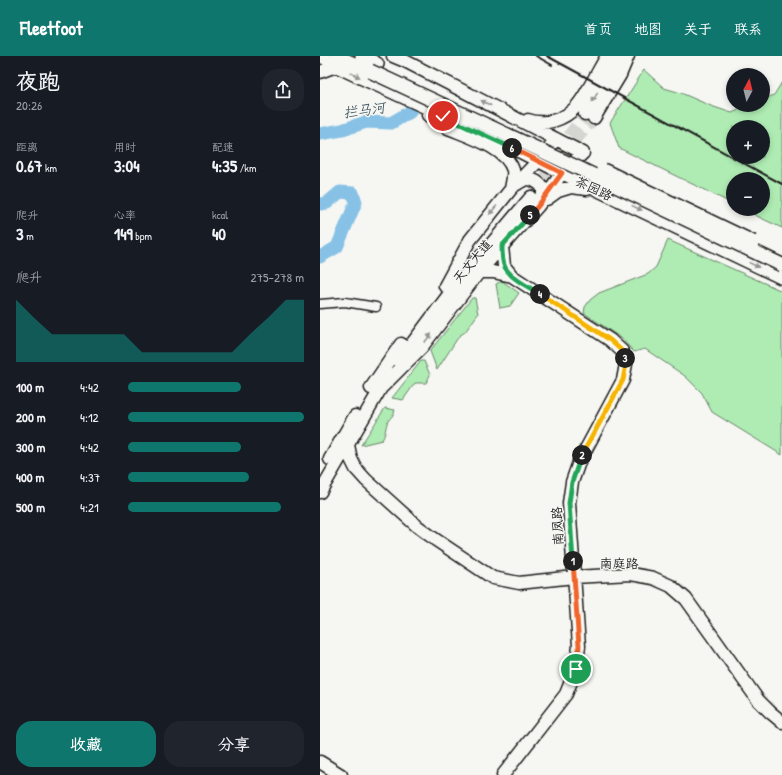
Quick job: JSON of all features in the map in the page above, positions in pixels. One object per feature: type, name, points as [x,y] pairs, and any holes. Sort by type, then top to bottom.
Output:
[{"type":"main road","name":"茶园路","points":[[362,56],[374,67],[581,169],[782,265]]},
{"type":"main road","name":"茶园路","points":[[336,61],[374,67],[701,217],[782,256]]},
{"type":"street","name":"茶园路","points":[[321,56],[336,61],[392,92],[495,139],[562,173],[782,278]]},
{"type":"street","points":[[393,56],[556,139]]},
{"type":"street","points":[[585,113],[583,99],[607,56]]},
{"type":"street","points":[[585,113],[619,56]]},
{"type":"street","points":[[509,115],[542,123],[552,122],[562,118],[585,113],[620,74],[628,56]]},
{"type":"street","points":[[320,72],[336,61]]},
{"type":"street","points":[[392,92],[444,126],[493,147],[501,153],[507,159],[514,171],[511,189]]},
{"type":"street","points":[[495,139],[511,140],[516,137],[518,125],[509,115]]},
{"type":"street","name":"天文大道","points":[[320,476],[376,381],[404,340],[445,286],[532,198],[583,153],[556,139],[538,161],[511,189],[470,240],[445,286]]},
{"type":"street","points":[[511,189],[522,181],[529,179],[537,182],[542,187],[543,192],[532,198]]},
{"type":"street","points":[[532,198],[571,187],[583,188],[607,194]]},
{"type":"street","name":"天文大道","points":[[382,387],[421,348],[479,272],[502,246],[532,198]]},
{"type":"street","name":"天文大道","points":[[320,492],[382,387],[411,345],[450,293],[532,198]]},
{"type":"street","points":[[502,246],[504,266],[512,276]]},
{"type":"street","points":[[479,272],[493,272],[512,276]]},
{"type":"street","name":"南凤路","points":[[503,775],[566,694],[576,669],[579,646],[569,503],[572,482],[579,462],[623,380],[626,364],[622,351],[610,340],[512,276]]},
{"type":"street","points":[[320,304],[345,302],[376,306]]},
{"type":"street","points":[[348,445],[351,459],[356,469]]},
{"type":"street","points":[[333,470],[348,468],[356,469]]},
{"type":"street","name":"南庭路","points":[[356,469],[366,480],[417,526],[493,578],[519,583],[631,574],[653,578],[670,586],[686,598],[758,700],[782,722]]},
{"type":"street","points":[[320,762],[341,775]]},
{"type":"green space","points":[[644,70],[664,88],[732,113],[770,112],[770,97],[774,95],[782,82],[782,228],[757,216],[770,216],[770,172],[726,172],[726,201],[619,148],[610,123]]},
{"type":"green space","points":[[668,240],[782,291],[782,455],[712,412],[702,393],[685,376],[645,349],[634,352],[621,338],[584,313],[585,307],[590,300],[599,293],[648,274],[656,267]]},
{"type":"green space","points":[[502,281],[519,293],[510,306],[500,308],[496,284]]},
{"type":"green space","points":[[472,298],[475,298],[478,314],[465,332],[459,336],[437,370],[430,351]]},
{"type":"green space","points":[[421,361],[424,361],[430,375],[426,383],[415,383],[403,400],[392,398]]},
{"type":"green space","points":[[385,408],[395,410],[388,421],[382,440],[361,445]]},
{"type":"waterway","name":"拦马河","points":[[320,134],[342,130],[366,122],[391,123],[410,112]]},
{"type":"waterway","name":"拦马河","points":[[320,204],[327,203],[340,192],[353,193],[356,202],[337,247],[320,257]]},
{"type":"tunnel","points":[[558,150],[585,114]]},
{"type":"tunnel","points":[[531,197],[543,180],[594,118]]},
{"type":"railway","points":[[536,56],[552,65]]},
{"type":"railway","points":[[547,56],[782,184]]},
{"type":"route","points":[[443,116],[495,139],[562,173],[538,206],[502,246],[504,266],[512,276],[610,340],[622,351],[626,364],[623,380],[579,462],[572,482],[569,503],[579,646],[576,669]]}]
